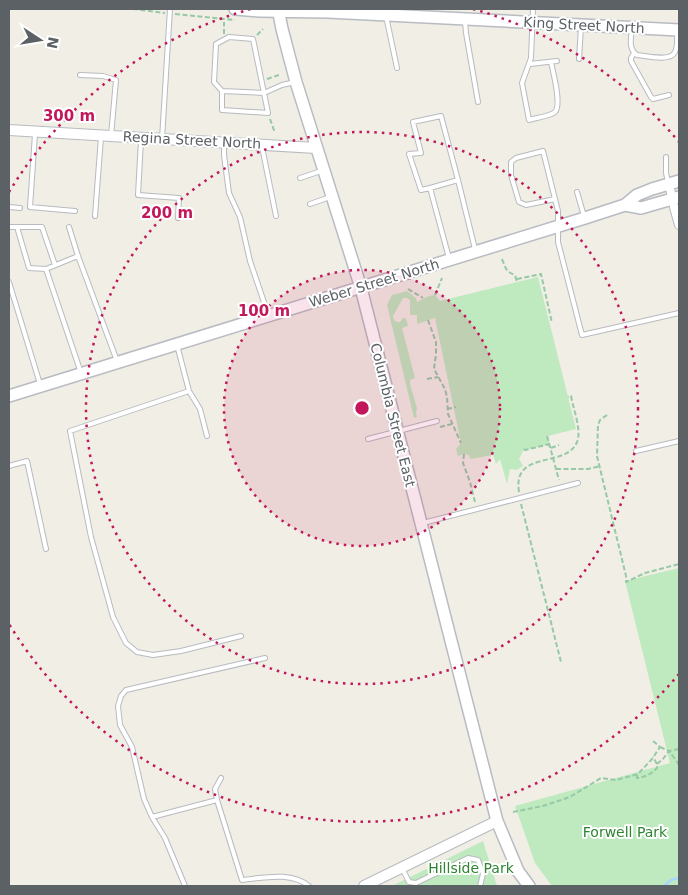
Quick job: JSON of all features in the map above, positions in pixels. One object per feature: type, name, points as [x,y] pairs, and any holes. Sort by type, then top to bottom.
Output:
[{"type":"main road","name":"King Street North","points":[[235,14],[278,10],[328,10],[385,15],[678,30]]},
{"type":"main road","name":"Columbia Street East","points":[[278,10],[296,82],[361,288],[497,821],[518,871],[529,886]]},
{"type":"main road","name":"Weber Street North","points":[[9,396],[558,227],[625,205],[636,195],[674,182]]},
{"type":"main road","name":"Weber Street North","points":[[625,205],[641,208],[676,198]]},
{"type":"street","name":"Regina Street North","points":[[9,130],[316,148]]},
{"type":"street","points":[[674,182],[679,225]]},
{"type":"street","points":[[364,886],[497,821]]},
{"type":"lane","points":[[533,9],[532,51],[530,64],[523,76],[522,83],[529,120],[551,114],[557,110],[558,100],[551,62]]},
{"type":"lane","points":[[162,139],[170,11]]},
{"type":"lane","points":[[385,15],[397,68]]},
{"type":"lane","points":[[465,19],[478,102]]},
{"type":"lane","points":[[579,59],[581,25]]},
{"type":"lane","points":[[632,27],[631,48],[634,53],[637,55],[667,58],[675,54],[678,30]]},
{"type":"lane","points":[[229,37],[253,39],[262,81],[268,113],[222,110],[222,91],[214,82],[216,44],[229,37]]},
{"type":"lane","points":[[634,53],[631,61],[651,97],[654,99],[669,95]]},
{"type":"lane","points":[[530,64],[557,61]]},
{"type":"lane","points":[[80,75],[103,76],[116,80],[95,216]]},
{"type":"lane","points":[[222,91],[264,93],[282,85],[296,82]]},
{"type":"lane","points":[[458,180],[421,190],[409,154],[421,153],[413,122],[440,116],[458,180],[476,252]]},
{"type":"lane","points":[[35,131],[30,207],[75,211]]},
{"type":"lane","points":[[141,138],[138,195],[179,198],[178,218]]},
{"type":"lane","points":[[224,142],[229,193],[240,217],[250,261],[269,316]]},
{"type":"lane","points":[[262,144],[276,216]]},
{"type":"lane","points":[[555,198],[526,205],[521,204],[511,174],[511,162],[543,151],[555,198],[558,211],[558,242],[582,335],[679,313]]},
{"type":"lane","points":[[666,157],[666,173],[674,182]]},
{"type":"lane","points":[[300,178],[323,170]]},
{"type":"lane","points":[[430,188],[450,260]]},
{"type":"lane","points":[[577,192],[585,218]]},
{"type":"lane","points":[[310,204],[332,196]]},
{"type":"lane","points":[[9,207],[20,208]]},
{"type":"lane","points":[[9,227],[42,227],[55,265]]},
{"type":"lane","points":[[17,227],[29,268],[46,268],[78,256]]},
{"type":"lane","points":[[69,227],[117,363]]},
{"type":"lane","points":[[46,268],[82,374]]},
{"type":"lane","points":[[9,282],[40,387]]},
{"type":"lane","points":[[177,345],[189,391],[200,409],[207,436]]},
{"type":"lane","points":[[189,391],[70,431],[91,536],[113,617],[126,644],[137,652],[153,655],[181,651],[241,636]]},
{"type":"lane","points":[[368,439],[437,421]]},
{"type":"lane","points":[[636,451],[679,441]]},
{"type":"lane","points":[[9,466],[27,461],[46,549]]},
{"type":"lane","points":[[421,524],[578,483]]},
{"type":"lane","points":[[185,886],[165,838],[144,799],[132,747],[120,725],[118,706],[121,696],[126,690],[265,658]]},
{"type":"lane","points":[[221,778],[215,789],[217,800],[244,886]]},
{"type":"lane","points":[[152,817],[217,800]]},
{"type":"lane","points":[[402,868],[409,882],[416,883],[468,858],[478,860],[483,874],[480,886]]},
{"type":"lane","points":[[242,880],[282,876],[295,878],[309,886]]},
{"type":"path","points":[[133,9],[235,14]]},
{"type":"path","points":[[224,22],[225,38]]},
{"type":"path","points":[[262,81],[279,75]]},
{"type":"path","points":[[268,113],[275,133]]},
{"type":"path","points":[[502,259],[508,272],[515,275],[517,281],[540,274],[552,323]]},
{"type":"path","points":[[435,295],[442,278]]},
{"type":"path","points":[[408,289],[424,298]]},
{"type":"path","points":[[428,320],[436,342],[434,369],[445,389],[448,414],[461,443]]},
{"type":"path","points":[[427,379],[438,377]]},
{"type":"path","points":[[560,662],[518,485],[519,475],[524,468],[563,454],[572,449],[577,443],[579,432],[571,396],[568,397]]},
{"type":"path","points":[[447,409],[456,407]]},
{"type":"path","points":[[607,415],[600,420],[598,425],[597,456],[626,582],[645,573],[679,564]]},
{"type":"path","points":[[438,428],[452,424]]},
{"type":"path","points":[[548,436],[559,481]]},
{"type":"path","points":[[524,449],[550,444]]},
{"type":"path","points":[[550,448],[559,445]]},
{"type":"path","points":[[464,454],[463,463],[478,510]]},
{"type":"path","points":[[556,469],[588,469],[600,466]]},
{"type":"path","points":[[652,740],[660,747],[669,751],[679,749]]},
{"type":"path","points":[[513,812],[542,806],[570,797],[601,778],[616,780],[638,774],[660,747]]},
{"type":"path","points":[[638,774],[637,778],[644,778],[651,774],[669,751]]},
{"type":"path","points":[[669,751],[679,766]]},
{"type":"path","points":[[653,757],[657,764]]},
{"type":"green space","points":[[538,277],[576,429],[548,436],[550,444],[524,449],[519,459],[523,466],[517,470],[510,469],[507,484],[500,459],[496,464],[493,455],[470,459],[469,455],[458,456],[456,449],[461,443],[435,318],[417,324],[417,315],[410,315],[410,300],[403,298],[393,316],[397,322],[406,318],[408,326],[402,328],[415,378],[410,380],[417,408],[417,417],[414,418],[387,305],[392,295],[407,291],[416,298],[417,302],[435,295],[440,301]]},
{"type":"green space","name":"Forwell Park","points":[[679,568],[679,886],[552,886],[535,863],[515,806],[670,763],[625,581]]},
{"type":"green space","name":"Hillside Park","points":[[483,841],[497,886],[392,886]]},
{"type":"waterway","points":[[664,886],[671,880],[679,878]]}]
